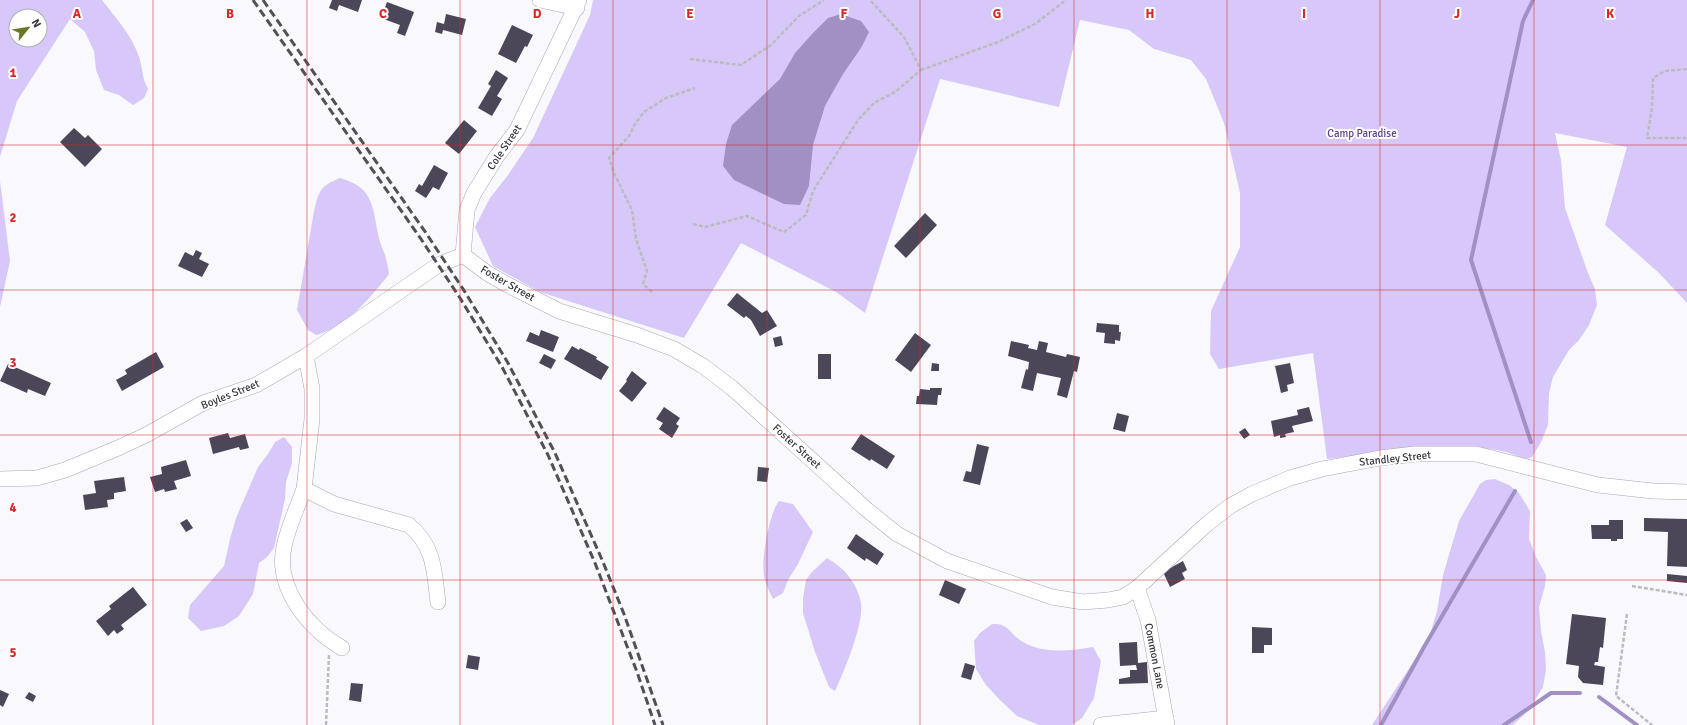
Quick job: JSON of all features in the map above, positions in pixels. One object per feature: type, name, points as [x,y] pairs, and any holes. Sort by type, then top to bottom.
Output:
[{"type":"street","points":[[540,0],[578,4]]},
{"type":"street","name":"Cole Street","points":[[463,254],[467,210],[474,193],[497,156],[517,130],[578,4]]},
{"type":"street","name":"Boyles Street","points":[[0,479],[37,478],[65,470],[146,435],[203,403],[256,384],[306,356],[438,265],[463,254]]},
{"type":"street","name":"Foster Street","points":[[463,254],[499,280],[559,311],[637,334],[674,349],[703,366],[742,397],[866,509],[897,534],[947,561],[1052,597],[1083,602],[1108,600],[1123,596],[1137,588]]},
{"type":"street","points":[[306,356],[312,389],[312,419],[304,489],[284,548],[283,564],[289,593],[312,625],[329,640],[342,648]]},
{"type":"street","name":"Standley Street","points":[[1137,588],[1207,524],[1230,506],[1252,494],[1290,478],[1322,469],[1380,458],[1415,454],[1476,454],[1598,485],[1646,491],[1687,492]]},
{"type":"street","points":[[304,489],[334,504],[408,525],[418,533],[427,546],[432,561],[438,602]]},
{"type":"street","name":"Common Lane","points":[[1137,588],[1148,620],[1166,722]]},
{"type":"street","points":[[1101,725],[1166,722]]},
{"type":"path","points":[[690,59],[741,65],[771,45],[799,16],[824,0]]},
{"type":"path","points":[[870,0],[904,37],[921,70]]},
{"type":"path","points":[[692,224],[705,227],[747,216],[784,232],[806,215],[813,191],[858,120],[874,103],[895,92],[921,70],[998,42],[1035,24],[1066,0]]},
{"type":"path","points":[[1687,69],[1665,72],[1653,78],[1652,108],[1647,138],[1687,138]]},
{"type":"path","points":[[652,292],[643,284],[647,271],[636,239],[632,210],[614,173],[609,158],[629,136],[635,124],[644,112],[666,98],[695,88]]},
{"type":"path","points":[[1632,586],[1687,595]]},
{"type":"path","points":[[1627,614],[1616,696],[1652,725]]},
{"type":"path","points":[[326,725],[329,640]]},
{"type":"green space","points":[[0,0],[102,0],[127,32],[135,46],[141,63],[144,80],[148,89],[144,98],[133,105],[119,95],[104,90],[96,70],[94,51],[85,32],[70,19],[17,101],[0,157]]},
{"type":"green space","name":"Camp Paradise","points":[[593,0],[1687,0],[1687,303],[1659,273],[1605,225],[1627,147],[1555,133],[1561,160],[1565,208],[1595,289],[1597,305],[1589,325],[1579,340],[1569,350],[1553,377],[1549,393],[1548,425],[1541,442],[1532,457],[1523,460],[1508,453],[1486,449],[1459,447],[1429,448],[1327,459],[1313,353],[1219,369],[1210,354],[1211,311],[1240,247],[1240,193],[1224,123],[1206,79],[1191,60],[1154,49],[1129,30],[1080,20],[1059,107],[940,79],[865,313],[836,292],[741,243],[684,338],[540,292],[493,266],[475,227],[490,198],[508,175],[533,138],[590,15]]},
{"type":"green space","points":[[340,178],[360,187],[370,200],[379,240],[389,274],[366,302],[348,319],[338,326],[316,335],[308,330],[297,310],[317,199],[324,187]]},
{"type":"green space","points":[[0,181],[10,261],[0,307]]},
{"type":"green space","points":[[284,437],[292,447],[292,463],[286,482],[285,499],[274,548],[267,557],[259,563],[253,594],[239,616],[224,626],[201,631],[188,618],[190,605],[224,566],[236,518],[258,467],[275,442]]},
{"type":"green space","points":[[1495,479],[1509,485],[1519,493],[1530,511],[1529,539],[1536,557],[1546,575],[1545,586],[1539,607],[1546,670],[1543,687],[1528,711],[1513,725],[1372,725],[1429,638],[1437,611],[1443,575],[1459,521],[1480,484],[1486,480]]},
{"type":"green space","points":[[779,501],[793,504],[813,532],[798,564],[788,580],[783,593],[773,599],[764,576],[763,568],[769,526],[775,507]]},
{"type":"green space","points":[[827,558],[839,566],[849,576],[859,595],[861,603],[861,612],[856,635],[848,660],[835,691],[829,687],[815,652],[803,613],[803,598],[806,580],[811,573]]},
{"type":"green space","points":[[992,624],[1003,625],[1023,642],[1031,646],[1048,650],[1075,650],[1093,647],[1101,661],[1094,698],[1082,718],[1072,725],[1039,725],[1017,716],[1000,700],[986,685],[976,669],[974,641],[980,633]]},
{"type":"shaded area","points":[[841,14],[861,21],[869,32],[861,48],[843,74],[825,106],[813,145],[809,186],[800,205],[784,204],[734,180],[723,166],[726,144],[732,125],[780,79],[795,53],[828,18]]},
{"type":"building","points":[[332,0],[362,0],[358,12],[339,5],[337,11],[329,8]]},
{"type":"building","points":[[387,2],[414,12],[405,36],[397,33],[400,25],[381,18]]},
{"type":"building","points":[[446,14],[466,19],[462,35],[443,30],[442,34],[435,32],[437,22],[444,24]]},
{"type":"building","points":[[512,25],[533,35],[516,63],[498,54]]},
{"type":"building","points":[[496,70],[508,78],[497,96],[502,99],[492,116],[478,108],[491,86],[488,84]]},
{"type":"building","points":[[464,120],[477,131],[459,154],[445,143]]},
{"type":"building","points":[[74,128],[85,138],[88,135],[102,149],[85,167],[60,142]]},
{"type":"building","points":[[434,165],[448,173],[439,190],[433,187],[426,198],[415,191],[419,184],[422,186]]},
{"type":"building","points":[[925,213],[937,225],[906,258],[894,246]]},
{"type":"building","points":[[196,250],[202,253],[199,259],[209,264],[202,277],[178,266],[185,252],[193,256]]},
{"type":"building","points":[[737,293],[762,313],[767,310],[777,326],[760,336],[751,320],[746,316],[744,318],[727,305]]},
{"type":"building","points":[[1097,323],[1119,325],[1119,332],[1121,332],[1120,341],[1115,340],[1115,344],[1104,343],[1105,333],[1096,332]]},
{"type":"building","points":[[541,330],[559,337],[553,352],[526,341],[530,332],[539,336]]},
{"type":"building","points":[[915,333],[931,345],[911,372],[895,360]]},
{"type":"building","points":[[781,336],[783,345],[775,347],[773,338]]},
{"type":"building","points":[[1011,341],[1029,345],[1028,348],[1037,350],[1039,341],[1048,343],[1046,352],[1066,357],[1067,354],[1080,357],[1077,372],[1074,371],[1067,398],[1057,395],[1061,378],[1037,373],[1033,391],[1021,388],[1026,369],[1028,370],[1029,362],[1008,356]]},
{"type":"building","points":[[572,346],[579,350],[580,348],[597,357],[596,359],[609,367],[601,380],[564,359]]},
{"type":"building","points":[[156,352],[164,367],[122,391],[116,380],[127,374],[125,370]]},
{"type":"building","points":[[544,354],[556,360],[551,369],[539,363]]},
{"type":"building","points":[[818,354],[831,354],[831,379],[818,379]]},
{"type":"building","points":[[932,363],[939,364],[939,371],[931,371]]},
{"type":"building","points":[[1290,363],[1294,383],[1287,385],[1288,391],[1281,393],[1275,366]]},
{"type":"building","points":[[8,364],[51,383],[45,396],[28,389],[27,393],[0,381]]},
{"type":"building","points":[[632,371],[647,383],[632,402],[619,391],[627,381],[626,380]]},
{"type":"building","points":[[930,388],[942,388],[941,395],[938,395],[937,405],[916,404],[920,389],[930,390]]},
{"type":"building","points":[[664,407],[680,418],[676,424],[679,426],[672,438],[659,429],[663,423],[656,419]]},
{"type":"building","points":[[1309,407],[1313,421],[1292,426],[1294,432],[1285,434],[1286,437],[1280,438],[1280,435],[1274,437],[1271,421],[1298,415],[1297,410]]},
{"type":"building","points":[[1117,413],[1129,416],[1125,432],[1113,429]]},
{"type":"building","points":[[1245,428],[1250,435],[1244,439],[1239,432]]},
{"type":"building","points":[[228,433],[230,438],[245,434],[249,448],[240,450],[239,447],[213,454],[209,438]]},
{"type":"building","points":[[861,434],[895,456],[887,469],[871,459],[870,461],[851,449]]},
{"type":"building","points":[[977,444],[989,447],[980,485],[963,481],[966,471],[971,472]]},
{"type":"building","points":[[186,460],[191,476],[174,481],[177,489],[165,492],[164,489],[155,492],[150,477],[162,474],[161,467]]},
{"type":"building","points":[[758,467],[769,468],[767,482],[757,481]]},
{"type":"building","points":[[124,477],[126,491],[114,493],[114,499],[107,500],[108,507],[85,510],[83,495],[96,493],[94,481]]},
{"type":"building","points":[[1644,518],[1687,519],[1687,567],[1667,566],[1668,532],[1644,531]]},
{"type":"building","points":[[187,519],[193,528],[186,532],[180,523]]},
{"type":"building","points":[[1609,520],[1623,520],[1623,539],[1611,541],[1611,539],[1592,539],[1591,525],[1609,525]]},
{"type":"building","points":[[856,534],[884,554],[877,565],[866,558],[865,561],[847,548]]},
{"type":"building","points":[[1183,561],[1187,570],[1182,573],[1185,579],[1170,587],[1163,572]]},
{"type":"building","points":[[1667,574],[1687,576],[1687,583],[1667,581]]},
{"type":"building","points":[[945,580],[966,589],[959,604],[939,595]]},
{"type":"building","points":[[133,587],[147,605],[121,625],[124,629],[117,634],[114,630],[108,636],[96,621],[111,609],[109,606]]},
{"type":"building","points":[[1572,614],[1606,618],[1603,648],[1600,647],[1598,662],[1595,662],[1594,665],[1605,667],[1603,685],[1583,683],[1578,677],[1579,666],[1566,664]]},
{"type":"building","points":[[1252,627],[1272,628],[1272,645],[1264,645],[1264,653],[1252,653]]},
{"type":"building","points":[[1137,642],[1138,663],[1147,662],[1148,683],[1119,684],[1119,679],[1130,677],[1130,670],[1137,670],[1136,665],[1120,666],[1119,643]]},
{"type":"building","points":[[468,655],[480,657],[478,670],[466,668]]},
{"type":"building","points":[[965,663],[975,666],[971,680],[961,677]]},
{"type":"building","points":[[351,683],[363,684],[361,702],[349,700]]},
{"type":"building","points":[[0,690],[9,694],[3,707],[0,705]]},
{"type":"building","points":[[29,692],[36,696],[33,702],[25,698]]},
{"type":"waterway","points":[[1531,442],[1471,260],[1523,21],[1533,0]]},
{"type":"waterway","points":[[1381,725],[1424,647],[1515,491]]},
{"type":"waterway","points":[[1504,725],[1551,693],[1580,693]]},
{"type":"waterway","points":[[1599,697],[1637,725]]},
{"type":"railway","points":[[253,0],[421,239],[460,298],[502,367],[548,455],[595,563],[637,672],[655,725]]},
{"type":"railway","points":[[263,0],[426,233],[465,292],[508,363],[555,453],[603,562],[624,614],[663,725]]}]
